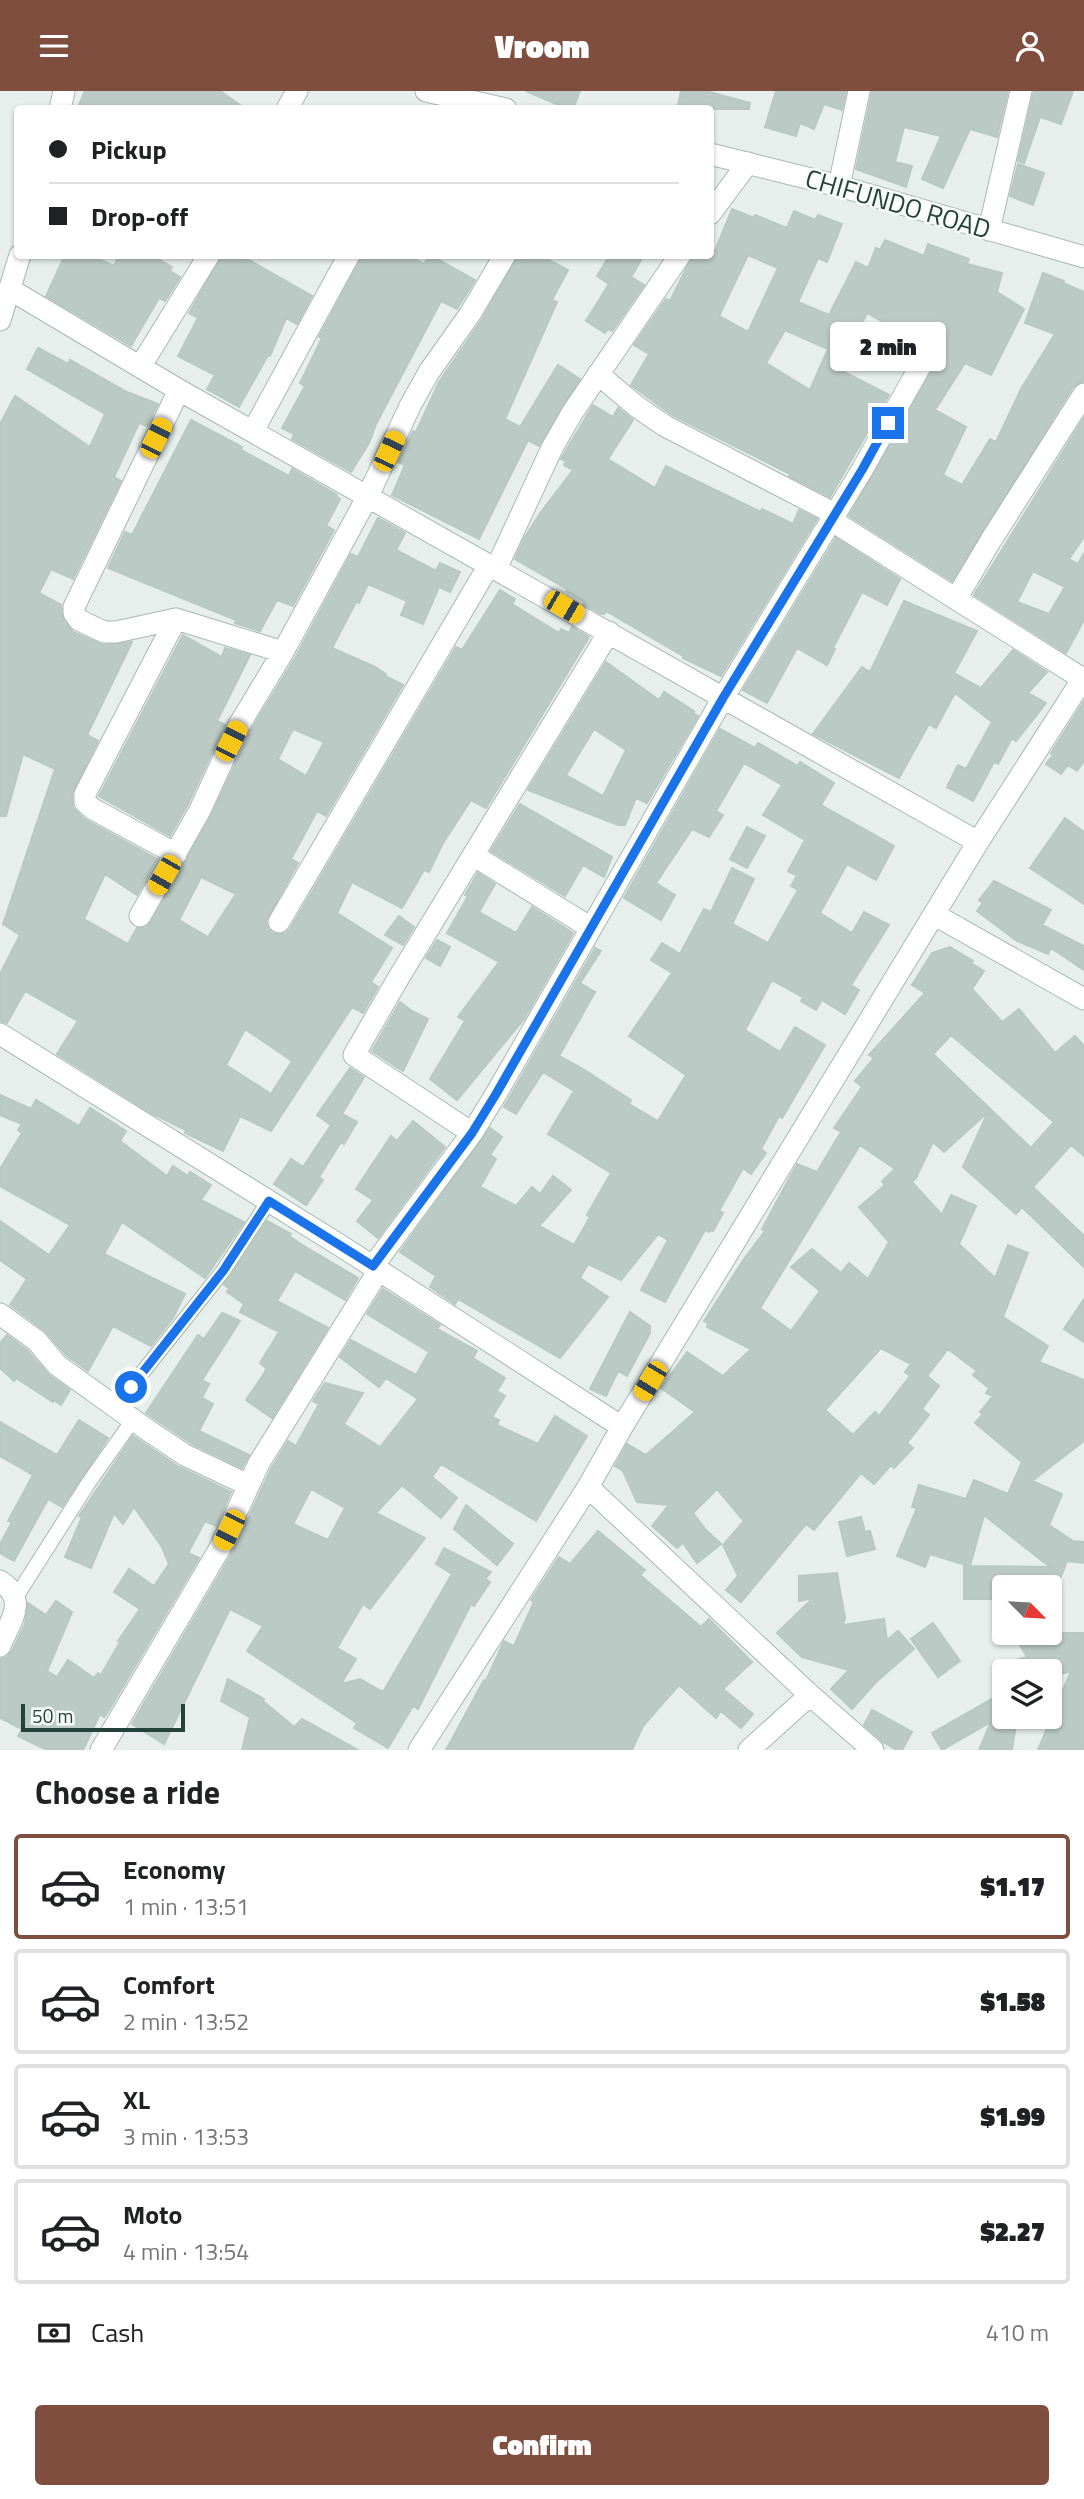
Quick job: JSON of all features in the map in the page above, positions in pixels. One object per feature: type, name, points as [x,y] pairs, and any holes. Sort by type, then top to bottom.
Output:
[{"type":"street","points":[[839,186],[859,91]]},
{"type":"street","points":[[989,230],[1021,91]]},
{"type":"street","points":[[435,98],[480,105]]},
{"type":"street","name":"CHIFUNDO ROAD","points":[[714,155],[839,186],[1084,257]]},
{"type":"street","points":[[714,209],[748,163]]},
{"type":"street","points":[[0,320],[19,259]]},
{"type":"street","points":[[140,367],[207,259]]},
{"type":"street","points":[[253,431],[347,259]]},
{"type":"street","points":[[140,916],[201,810],[239,725],[283,652],[368,496],[410,406],[429,372],[471,314],[503,259]]},
{"type":"street","points":[[279,922],[493,567],[572,413],[677,259]]},
{"type":"street","points":[[11,291],[179,390],[978,842]]},
{"type":"street","points":[[101,1750],[220,1548],[259,1462],[376,1268],[472,1133],[723,698],[862,470],[926,354]]},
{"type":"street","points":[[419,1750],[588,1487],[978,842],[1083,678],[956,599],[833,517],[665,426],[598,374]]},
{"type":"street","points":[[179,390],[74,607],[74,614],[79,620],[104,632],[116,632],[176,619],[283,652]]},
{"type":"street","points":[[956,599],[1084,394]]},
{"type":"street","points":[[176,619],[85,794],[85,802],[176,854]]},
{"type":"street","points":[[472,1133],[354,1055],[608,632]]},
{"type":"street","points":[[473,855],[591,928]]},
{"type":"street","points":[[935,915],[1084,999]]},
{"type":"street","points":[[0,1034],[376,1268],[622,1427]]},
{"type":"street","points":[[0,1314],[37,1342],[57,1365],[133,1420],[186,1455],[248,1485]]},
{"type":"street","points":[[588,1487],[810,1695],[873,1750]]},
{"type":"street","points":[[0,1581],[16,1597],[17,1606],[0,1646]]},
{"type":"street","points":[[749,1750],[810,1695]]},
{"type":"lane","points":[[115,1407],[223,1271],[269,1201]]},
{"type":"lane","points":[[16,1597],[89,1482],[133,1420]]},
{"type":"building","points":[[85,91],[220,91],[240,105],[79,105]]},
{"type":"building","points":[[526,91],[580,91],[575,105],[559,105]]},
{"type":"building","points":[[681,91],[706,91],[750,103],[749,109],[678,105]]},
{"type":"building","points":[[776,91],[846,91],[842,110],[824,104],[814,129],[800,123],[796,136],[765,127]]},
{"type":"building","points":[[872,91],[1008,91],[997,137],[970,129],[943,188],[922,179],[941,136],[904,127],[895,162],[912,166],[906,187],[856,169]]},
{"type":"building","points":[[1034,91],[1073,91],[1061,124],[1040,117],[1024,163],[1018,161]]},
{"type":"building","points":[[1018,164],[1044,173],[1033,205],[1010,196]]},
{"type":"building","points":[[732,209],[787,228],[794,211],[815,220],[818,215],[842,224],[827,262],[818,258],[798,302],[829,315],[856,262],[868,268],[876,248],[880,250],[885,240],[924,256],[928,244],[969,259],[967,264],[1002,273],[997,292],[1024,309],[991,375],[965,363],[935,410],[966,427],[943,475],[962,485],[990,439],[996,442],[1021,389],[1055,334],[1025,323],[1043,273],[1084,292],[1084,381],[1073,387],[952,581],[849,516],[938,360],[940,353],[934,343],[920,343],[867,313],[844,361],[848,363],[844,372],[889,395],[830,497],[672,415],[631,385],[649,354],[634,345],[666,299],[670,301],[691,259],[714,259],[714,250]],"holes":[[[748,255],[778,268],[748,332],[719,316]],[[785,330],[828,349],[810,390],[766,363]]]},
{"type":"building","points":[[63,259],[99,259],[114,266],[117,259],[157,259],[172,267],[170,271],[180,277],[165,301],[159,298],[131,346],[46,296]]},
{"type":"building","points":[[220,259],[247,259],[312,296],[297,324],[286,318],[270,356],[268,355],[239,407],[207,389],[215,375],[178,356],[198,318],[189,313]]},
{"type":"building","points":[[361,259],[415,259],[424,264],[427,259],[437,259],[475,280],[457,309],[441,301],[376,424],[369,443],[351,472],[292,439],[294,434],[282,428],[305,386],[300,383],[322,338],[319,337]]},
{"type":"building","points":[[516,259],[547,259],[568,270],[552,300],[557,302],[505,419],[520,427],[558,365],[580,379],[539,446],[528,440],[479,539],[392,495],[405,465],[398,462],[413,431],[416,432],[439,382],[481,321]]},
{"type":"building","points":[[608,259],[642,259],[631,277],[644,285],[612,331],[608,329],[605,333],[586,321],[609,284],[597,276]]},
{"type":"building","points":[[38,348],[68,364],[70,360],[127,392],[158,404],[147,426],[139,423],[114,477],[121,481],[73,579],[51,569],[39,593],[61,605],[63,620],[73,632],[103,645],[132,642],[87,735],[98,741],[72,794],[73,808],[84,819],[157,859],[137,895],[105,874],[84,919],[128,944],[137,928],[146,928],[151,922],[211,816],[251,730],[295,658],[351,554],[358,557],[378,518],[405,533],[396,550],[436,571],[440,563],[460,572],[450,592],[439,587],[423,624],[401,615],[407,601],[368,584],[332,648],[375,667],[386,674],[385,676],[403,685],[326,816],[317,811],[291,859],[298,863],[266,921],[273,934],[285,934],[290,929],[456,647],[462,650],[500,590],[515,599],[512,604],[559,633],[561,629],[569,633],[572,627],[589,637],[486,808],[471,800],[443,843],[429,872],[424,870],[402,908],[352,882],[337,913],[392,948],[371,982],[378,987],[363,1013],[352,1007],[271,1131],[240,1116],[223,1151],[185,1133],[186,1130],[151,1113],[57,1054],[78,1021],[25,991],[7,1023],[0,1021],[0,974],[20,935],[3,924],[55,769],[23,754],[6,816],[0,816],[0,424],[15,396],[90,447],[105,414],[27,369]],"holes":[[[293,729],[324,742],[306,776],[278,759]],[[201,877],[236,894],[208,937],[179,920]],[[245,1029],[292,1061],[271,1094],[226,1065]]]},
{"type":"building","points":[[593,405],[613,417],[618,408],[633,420],[608,459],[655,488],[666,466],[761,512],[762,509],[793,524],[799,510],[817,519],[721,676],[683,658],[606,611],[601,614],[566,591],[567,589],[515,559],[541,512],[573,470],[564,465],[566,461],[561,459]]},
{"type":"building","points":[[1084,418],[1084,537],[1069,559],[1078,564],[1084,553],[1084,620],[1066,653],[974,595]],"holes":[[[1033,571],[1065,587],[1049,614],[1017,602]]]},
{"type":"building","points":[[191,420],[289,476],[292,469],[340,499],[326,526],[334,530],[293,606],[277,600],[260,631],[235,623],[236,620],[108,568],[125,532],[132,535]]},
{"type":"building","points":[[836,538],[900,579],[887,605],[862,592],[827,665],[797,648],[767,703],[743,690]]},
{"type":"building","points":[[904,601],[977,631],[954,673],[981,688],[1013,650],[1047,672],[1028,693],[1046,703],[1016,741],[1012,738],[998,764],[994,762],[973,801],[947,787],[958,765],[966,769],[992,722],[955,693],[936,728],[929,724],[899,778],[813,734],[862,667],[870,672]]},
{"type":"building","points":[[183,635],[222,657],[225,648],[250,655],[217,721],[225,725],[170,836],[99,796]]},
{"type":"building","points":[[606,662],[659,700],[664,692],[698,716],[647,803],[636,798],[625,825],[618,825],[528,790]],"holes":[[[594,729],[626,750],[603,796],[566,775]]]},
{"type":"building","points":[[1084,701],[1084,761],[1077,771],[1068,765],[1061,774],[1046,764]]},
{"type":"building","points":[[720,729],[755,748],[758,743],[798,766],[800,762],[834,783],[821,805],[894,846],[876,880],[847,864],[820,913],[852,933],[864,912],[889,925],[851,985],[859,990],[845,1014],[822,1000],[816,1010],[801,1001],[803,997],[772,980],[745,1030],[780,1052],[795,1027],[825,1045],[782,1118],[779,1116],[761,1149],[766,1153],[751,1174],[743,1168],[719,1211],[723,1213],[713,1231],[705,1230],[665,1302],[641,1290],[668,1240],[658,1234],[621,1280],[588,1264],[580,1278],[608,1297],[560,1358],[458,1299],[455,1304],[430,1287],[436,1276],[400,1252],[490,1128],[502,1137],[490,1155],[496,1159],[480,1187],[516,1206],[532,1187],[540,1194],[553,1176],[571,1190],[539,1226],[574,1245],[590,1217],[587,1215],[611,1173],[548,1134],[574,1091],[543,1072],[516,1114],[504,1107],[595,948],[601,951],[580,983],[595,992],[559,1056],[631,1100],[629,1104],[658,1121],[686,1075],[629,1036],[672,973],[651,960],[662,943],[680,954],[704,909],[711,912],[732,868],[754,879],[732,924],[768,943],[798,890],[791,886],[797,876],[788,871],[805,840],[763,815],[782,785],[744,763],[716,811],[723,815],[709,837],[692,829],[656,883],[675,895],[661,920],[624,898]]},
{"type":"building","points":[[520,804],[612,857],[604,877],[583,865],[565,896],[491,851]]},
{"type":"building","points":[[1065,818],[1084,832],[1084,904],[1030,868]]},
{"type":"building","points":[[747,827],[765,836],[747,868],[730,859]]},
{"type":"building","points":[[478,873],[495,884],[479,912],[516,933],[532,907],[573,933],[524,1019],[457,1100],[430,1079],[465,1021],[458,1017],[499,962],[447,933]]},
{"type":"building","points":[[994,881],[1051,910],[1042,925],[1084,946],[1084,970],[1051,948],[1048,954],[1017,941],[977,911],[983,903],[979,900]]},
{"type":"building","points":[[399,916],[414,927],[403,945],[385,935]]},
{"type":"building","points":[[437,940],[450,947],[440,966],[426,958]]},
{"type":"building","points":[[950,947],[984,971],[972,989],[1002,1022],[1019,1009],[1055,1053],[1075,1036],[1084,1046],[1084,1156],[1071,1145],[1033,1187],[1084,1236],[1084,1267],[1022,1207],[1016,1214],[963,1167],[988,1112],[944,1152],[933,1142],[912,1182],[942,1215],[951,1195],[976,1206],[959,1244],[995,1278],[1008,1245],[1028,1253],[1003,1317],[1048,1346],[1039,1362],[1084,1380],[1084,1441],[1032,1481],[1062,1494],[1049,1525],[1073,1541],[1084,1542],[1084,1563],[1067,1561],[1062,1575],[992,1575],[992,1599],[964,1599],[964,1566],[969,1566],[930,1554],[925,1567],[897,1556],[917,1508],[912,1507],[919,1485],[966,1499],[974,1480],[1008,1494],[1022,1462],[975,1423],[993,1396],[986,1393],[989,1388],[973,1375],[977,1371],[948,1349],[927,1376],[939,1386],[922,1409],[929,1415],[907,1443],[913,1448],[894,1468],[891,1465],[874,1484],[861,1473],[814,1530],[806,1524],[741,1602],[726,1590],[738,1576],[723,1545],[744,1521],[717,1489],[693,1513],[721,1544],[697,1563],[683,1543],[677,1548],[652,1526],[669,1505],[637,1502],[623,1471],[615,1466],[627,1444],[646,1455],[695,1412],[661,1388],[687,1352],[723,1376],[751,1349],[707,1327],[708,1323],[704,1321],[765,1231],[762,1229],[797,1164],[817,1172],[841,1132],[834,1128],[862,1087],[855,1081],[874,1058],[869,1055],[925,993],[912,985],[932,953]],"holes":[[[951,1035],[1054,1122],[1031,1148],[933,1054]],[[860,1145],[895,1169],[882,1181],[885,1185],[859,1207],[889,1242],[868,1279],[849,1263],[841,1273],[812,1249],[791,1267],[820,1291],[791,1331],[760,1308]],[[881,1348],[911,1364],[905,1372],[910,1376],[879,1416],[875,1412],[853,1435],[825,1410]],[[984,1515],[1050,1567],[970,1566]]]},
{"type":"building","points":[[400,1002],[428,1019],[403,1071],[372,1051]]},
{"type":"building","points":[[350,1068],[364,1077],[342,1114],[357,1122],[319,1177],[323,1180],[306,1205],[274,1184],[291,1159],[303,1167],[331,1125],[317,1115]]},
{"type":"building","points":[[0,1095],[31,1109],[36,1100],[79,1126],[90,1108],[126,1131],[120,1141],[167,1176],[173,1166],[188,1176],[190,1172],[211,1185],[201,1200],[244,1222],[205,1278],[122,1222],[104,1254],[185,1294],[173,1318],[151,1346],[113,1326],[88,1371],[66,1355],[45,1331],[10,1305],[27,1279],[0,1260],[0,1221],[49,1255],[70,1225],[0,1186],[0,1169],[22,1133],[18,1130],[22,1124],[0,1115]]},
{"type":"building","points":[[413,1121],[445,1147],[378,1238],[357,1221],[373,1200],[356,1189],[391,1136],[397,1141]]},
{"type":"building","points":[[267,1221],[358,1278],[345,1300],[295,1271],[277,1301],[328,1328],[272,1418],[246,1400],[265,1372],[266,1368],[260,1363],[279,1332],[240,1312],[244,1304],[227,1292],[229,1288],[224,1285]]},
{"type":"building","points":[[383,1289],[440,1325],[437,1329],[477,1351],[473,1358],[505,1378],[497,1391],[505,1396],[492,1417],[499,1420],[497,1425],[538,1444],[555,1416],[587,1436],[536,1521],[441,1464],[432,1477],[457,1498],[441,1518],[402,1485],[376,1513],[425,1538],[370,1609],[363,1604],[337,1648],[356,1659],[341,1684],[360,1679],[383,1692],[452,1574],[436,1564],[444,1548],[491,1572],[485,1579],[490,1582],[474,1606],[471,1604],[418,1709],[413,1706],[388,1748],[354,1728],[357,1723],[247,1651],[263,1626],[230,1609],[164,1744],[132,1724],[231,1555],[271,1469],[288,1441],[296,1446],[319,1404],[313,1401],[325,1383],[363,1393],[344,1424],[380,1447],[418,1399],[386,1378],[379,1387],[340,1357],[351,1340],[416,1375],[429,1352],[367,1314]],"holes":[[[311,1489],[345,1508],[328,1540],[293,1524]]]},
{"type":"building","points":[[1084,1299],[1084,1342],[1064,1329]]},
{"type":"building","points":[[630,1312],[650,1326],[650,1333],[627,1376],[618,1371],[606,1396],[590,1389]]},
{"type":"building","points":[[222,1313],[240,1321],[202,1380],[209,1384],[202,1398],[213,1404],[199,1431],[249,1455],[242,1468],[192,1444],[146,1413],[198,1335],[204,1339]]},
{"type":"building","points":[[7,1335],[28,1351],[49,1375],[70,1390],[61,1405],[16,1378],[14,1381],[0,1368],[0,1343]]},
{"type":"building","points":[[79,1420],[108,1438],[62,1507],[48,1499],[14,1561],[0,1553],[0,1544],[12,1522],[8,1521],[33,1475],[0,1456],[0,1422],[57,1455]]},
{"type":"building","points":[[133,1436],[179,1467],[231,1492],[216,1526],[205,1521],[188,1553],[199,1558],[109,1710],[104,1717],[100,1714],[83,1750],[47,1750],[18,1736],[22,1729],[0,1718],[0,1659],[7,1657],[12,1651],[25,1624],[28,1603],[46,1615],[56,1601],[72,1612],[47,1671],[57,1677],[68,1660],[94,1678],[98,1673],[101,1675],[120,1642],[118,1641],[140,1609],[114,1592],[129,1569],[154,1586],[169,1564],[162,1547],[134,1507],[123,1524],[114,1513],[91,1568],[65,1557],[82,1517],[79,1516]]},
{"type":"building","points":[[466,1505],[513,1544],[497,1565],[454,1529]]},
{"type":"building","points":[[861,1517],[865,1532],[870,1531],[875,1549],[847,1556],[839,1522]]},
{"type":"building","points":[[598,1531],[645,1570],[640,1575],[701,1627],[709,1619],[752,1662],[723,1689],[753,1714],[741,1728],[721,1711],[716,1718],[679,1685],[643,1726],[632,1750],[446,1750],[484,1680],[486,1681],[504,1641],[514,1646],[534,1602],[531,1600],[559,1557],[570,1564]]},
{"type":"building","points":[[837,1573],[845,1618],[843,1625],[884,1619],[887,1640],[898,1631],[914,1649],[876,1682],[852,1709],[831,1689],[849,1670],[802,1657],[777,1633],[813,1598],[799,1601],[799,1576]]},
{"type":"building","points":[[933,1623],[960,1661],[938,1677],[911,1639]]},
{"type":"building","points":[[1062,1633],[1084,1633],[1084,1750],[1038,1750],[1047,1729],[1062,1729],[1062,1693],[1071,1671],[1062,1674],[1062,1659],[1019,1659],[1027,1657],[1020,1645],[1062,1645]]},
{"type":"building","points":[[228,1679],[264,1699],[263,1701],[294,1727],[302,1719],[358,1750],[242,1750],[250,1717],[221,1701]]},
{"type":"building","points":[[992,1699],[992,1729],[1015,1729],[1012,1750],[979,1750],[991,1722],[942,1750],[932,1733]]},
{"type":"building","points":[[872,1710],[912,1732],[902,1750],[883,1742],[864,1725]]},
{"type":"route","points":[[131,1387],[223,1271],[269,1201],[373,1266],[472,1133],[496,1094],[723,698],[888,423]]}]
